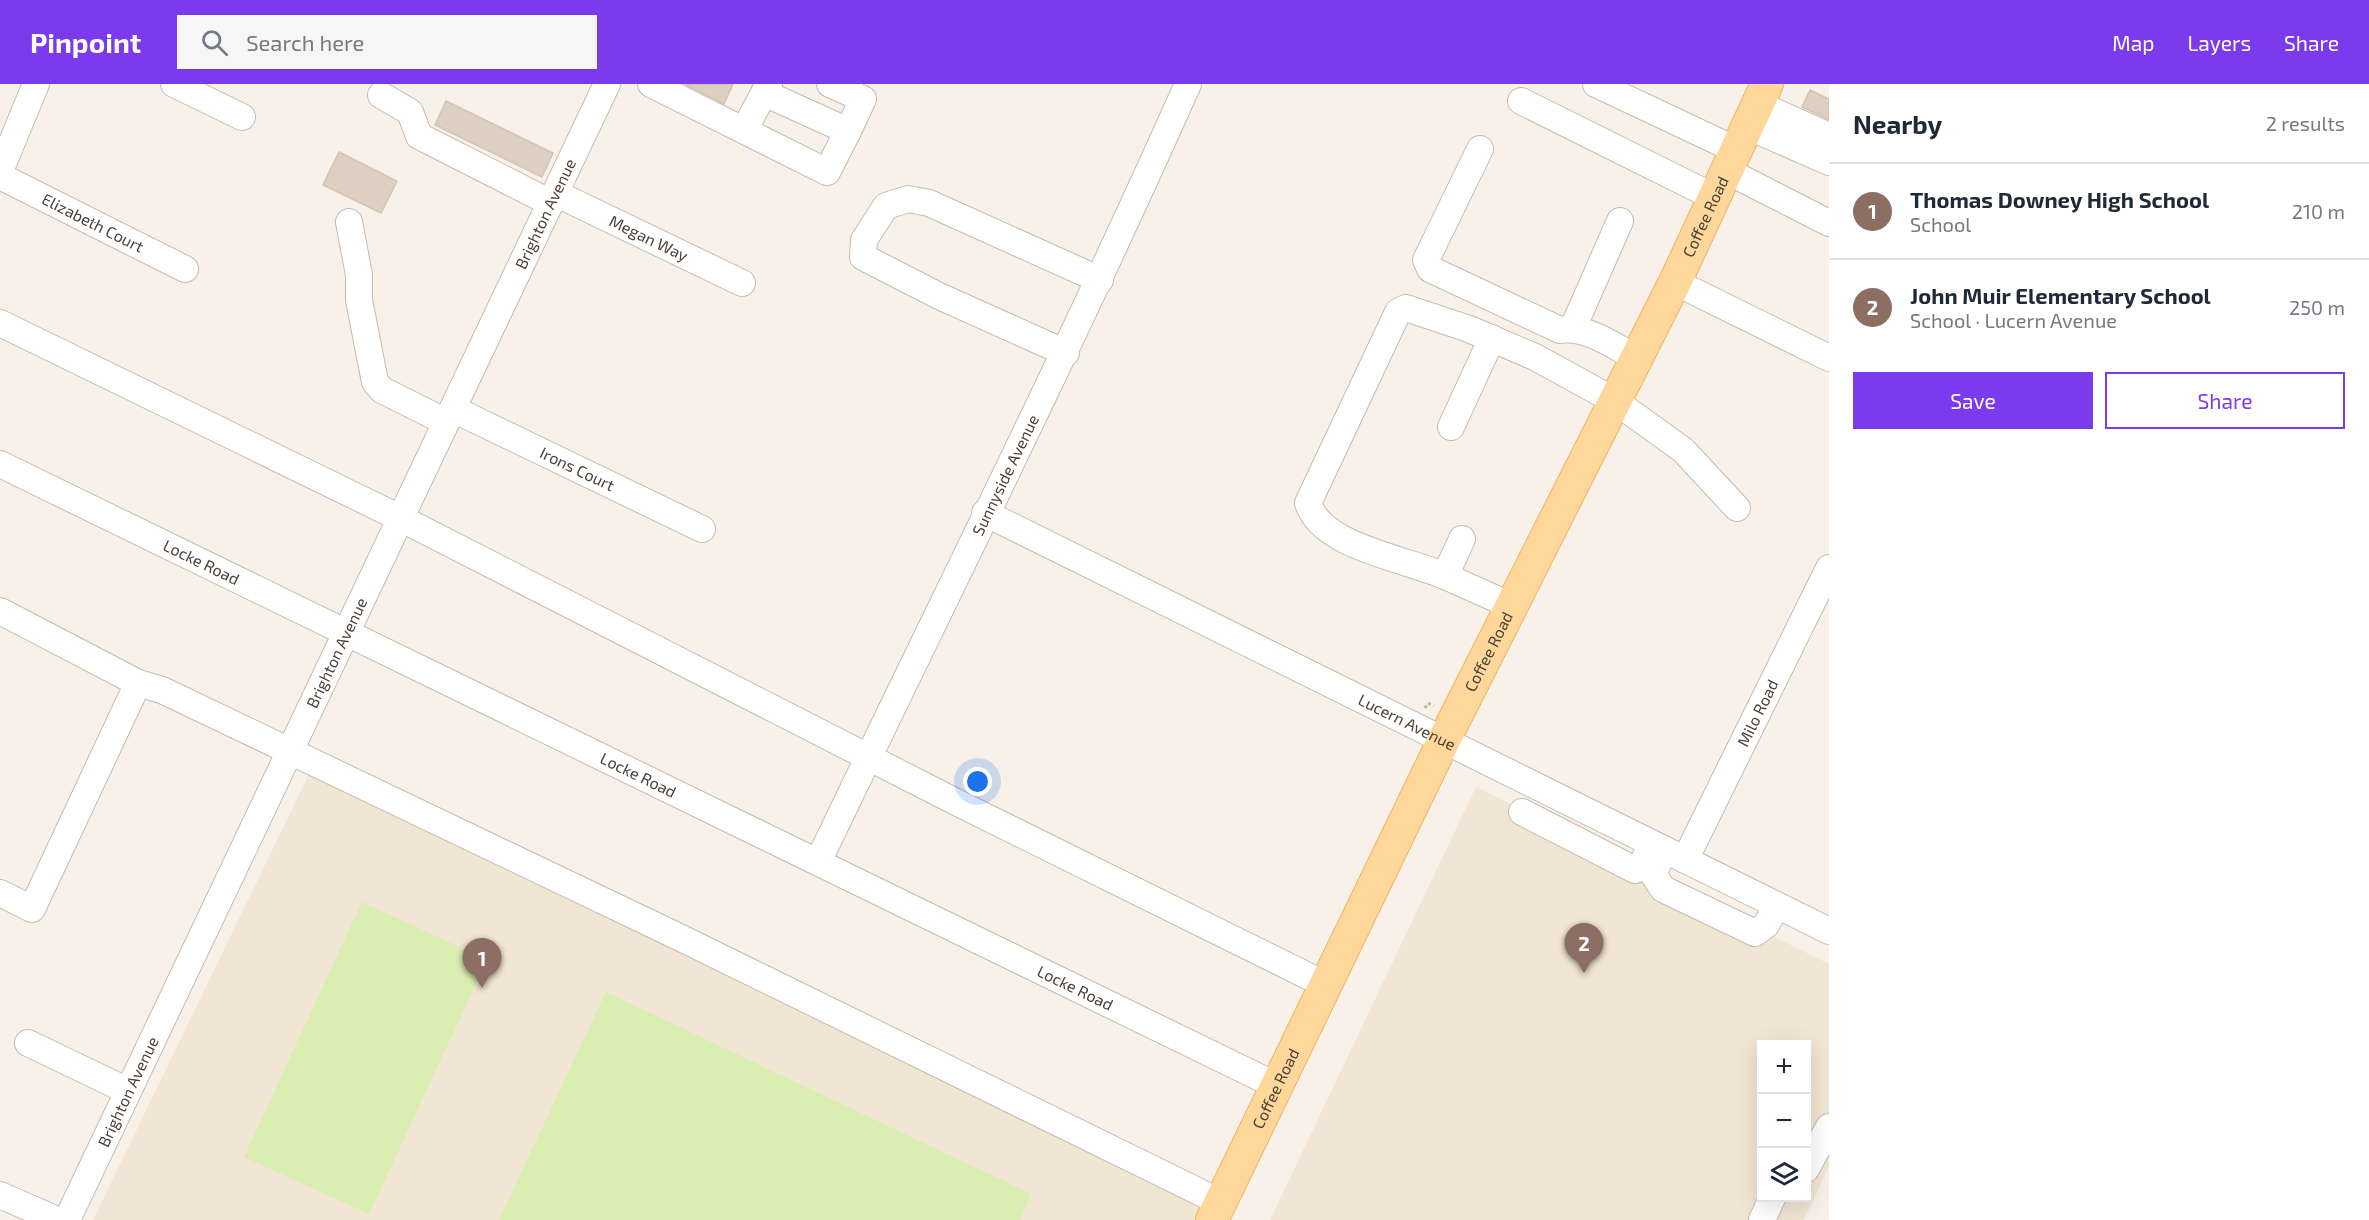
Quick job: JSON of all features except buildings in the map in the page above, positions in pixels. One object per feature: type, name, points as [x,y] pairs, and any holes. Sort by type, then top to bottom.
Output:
[{"type":"main road","name":"Coffee Road","points":[[1216,1211],[1444,740],[1675,282],[1742,139]]},
{"type":"street","points":[[0,171],[36,84]]},
{"type":"street","points":[[174,84],[242,117]]},
{"type":"street","name":"Brighton Avenue","points":[[67,1220],[607,84]]},
{"type":"street","points":[[651,84],[827,172],[863,99],[831,84]]},
{"type":"street","name":"Sunnyside Avenue","points":[[818,862],[985,513],[1066,352],[1188,84]]},
{"type":"street","points":[[1596,84],[1742,139],[1829,136]]},
{"type":"street","points":[[744,130],[766,88],[848,131]]},
{"type":"street","name":"Megan Way","points":[[381,94],[410,112],[419,136],[742,283]]},
{"type":"street","points":[[1521,101],[1742,139],[1829,162]]},
{"type":"street","points":[[1742,139],[1829,223]]},
{"type":"street","points":[[1480,149],[1426,260],[1430,269],[1560,330],[1573,328],[1584,331],[1637,358]]},
{"type":"street","name":"Elizabeth Court","points":[[0,177],[185,269]]},
{"type":"street","points":[[1066,352],[939,297],[863,257],[864,240],[886,206],[908,199],[928,203],[1100,280]]},
{"type":"street","points":[[1573,328],[1620,221]]},
{"type":"street","name":"Irons Court","points":[[350,222],[359,275],[359,300],[375,382],[382,390],[450,415],[702,529]]},
{"type":"street","points":[[1675,282],[1829,358]]},
{"type":"street","points":[[1512,606],[1445,576],[1350,541],[1323,527],[1312,516],[1308,503],[1398,312],[1406,308],[1492,338],[1534,357],[1615,401],[1683,450],[1737,508]]},
{"type":"street","points":[[0,323],[400,518],[1326,984]]},
{"type":"street","points":[[1451,427],[1492,338]]},
{"type":"street","name":"Locke Road","points":[[0,464],[1277,1086]]},
{"type":"street","name":"Lucern Avenue","points":[[985,513],[1829,931]]},
{"type":"street","points":[[1445,576],[1462,539]]},
{"type":"street","name":"Milo Road","points":[[1668,851],[1829,568]]},
{"type":"street","points":[[0,611],[138,683],[162,690],[692,943],[1216,1211]]},
{"type":"street","points":[[0,893],[32,909],[138,683]]},
{"type":"street","points":[[1555,795],[1532,817],[1635,870],[1643,862],[1668,851]]},
{"type":"street","points":[[1668,851],[1653,874],[1663,889],[1755,933],[1766,926],[1777,906]]},
{"type":"street","points":[[28,1043],[128,1090]]},
{"type":"street","points":[[1811,1160],[1829,1127]]},
{"type":"street","points":[[0,1195],[57,1220]]},
{"type":"street","points":[[1762,1220],[1770,1202]]},
{"type":"path","points":[[1425,709],[1428,703],[1434,706]]},
{"type":"shaded area","points":[[311,770],[1208,1207],[1201,1220],[93,1220]]},
{"type":"shaded area","points":[[1476,787],[1829,964],[1829,1166],[1804,1220],[1270,1220]]},
{"type":"green space","points":[[362,902],[487,960],[369,1214],[244,1157]]},
{"type":"green space","points":[[606,992],[1031,1194],[1020,1220],[499,1220]]},
{"type":"place","name":"John Muir Elementary School","points":[[1584,973]]},
{"type":"place","name":"Thomas Downey High School","points":[[482,988]]}]
